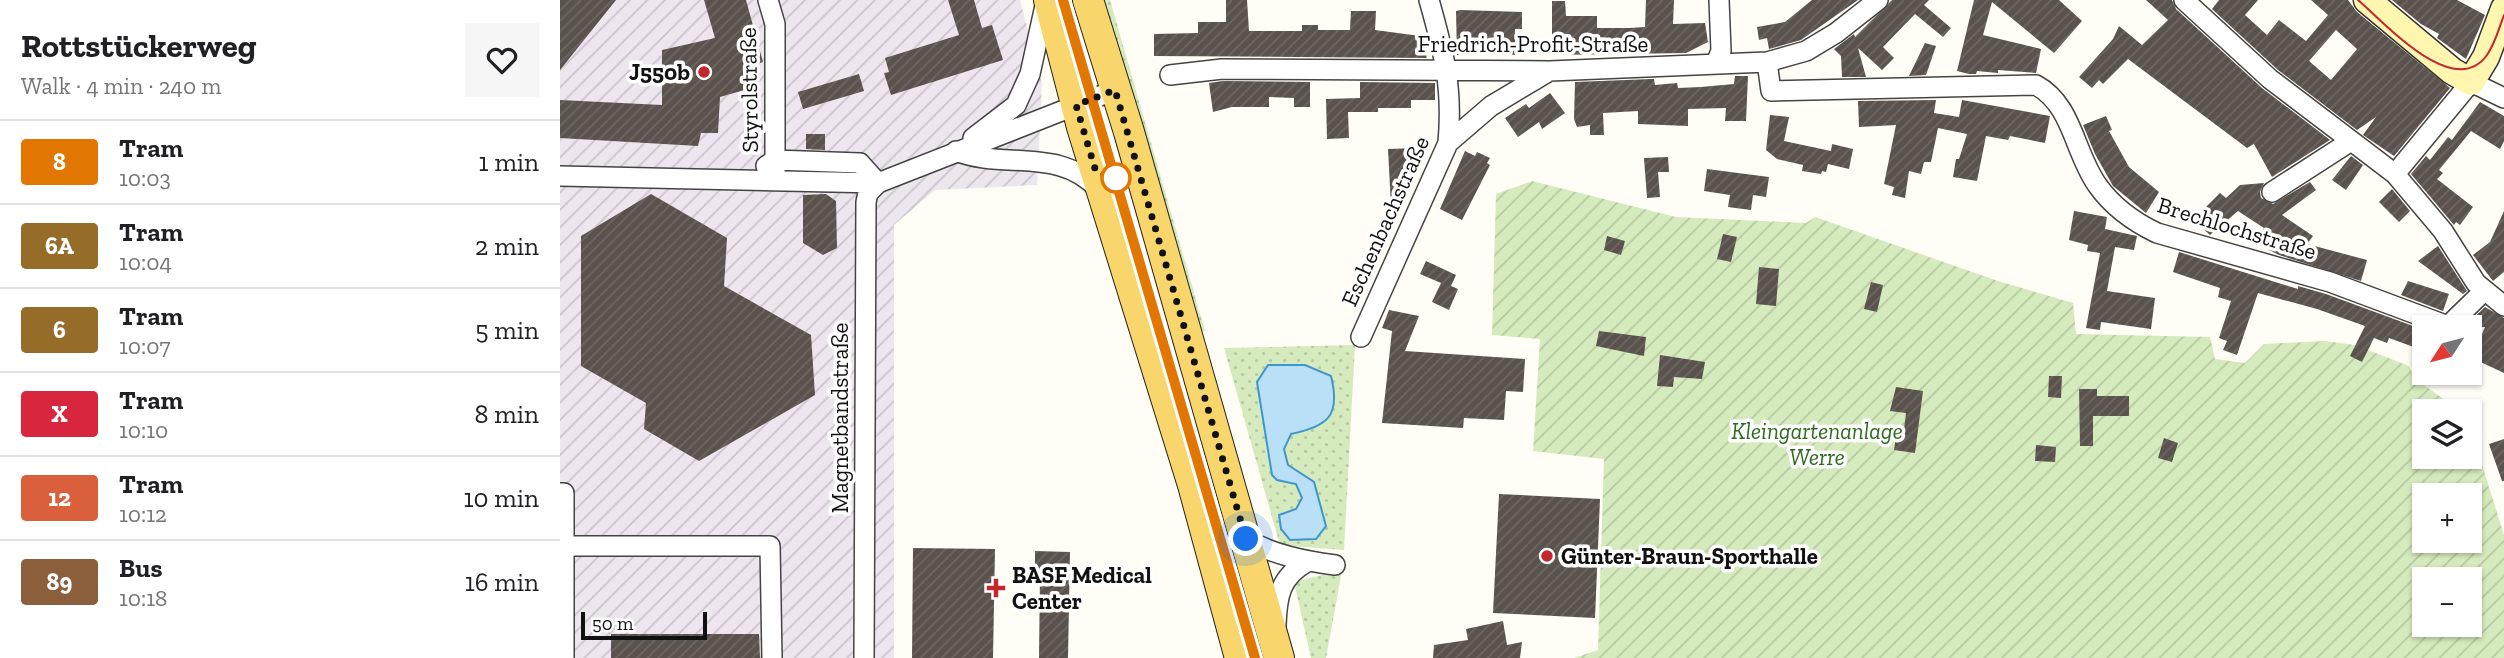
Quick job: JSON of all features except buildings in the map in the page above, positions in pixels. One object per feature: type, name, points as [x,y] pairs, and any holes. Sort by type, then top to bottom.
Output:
[{"type":"main road","points":[[1048,0],[1102,194],[1193,485],[1240,658]]},
{"type":"main road","points":[[1088,0],[1277,649]]},
{"type":"street","name":"Styrolstraße","points":[[768,0],[775,24],[775,170]]},
{"type":"street","points":[[956,151],[1016,105],[1030,74],[1048,0]]},
{"type":"street","name":"Eschenbachstraße","points":[[1361,337],[1448,142],[1451,112],[1448,69],[1429,0]]},
{"type":"street","points":[[1716,63],[1721,51],[1719,0]]},
{"type":"street","name":"Friedrich-Profit-Straße","points":[[1170,75],[1222,69],[1550,71],[1767,62],[1806,51],[1836,33],[1878,0]]},
{"type":"street","points":[[2184,0],[2270,79],[2395,174],[2443,231],[2484,290],[2504,306]]},
{"type":"street","points":[[2367,0],[2452,71],[2504,98]]},
{"type":"street","points":[[2395,174],[2472,82],[2486,57],[2504,9]]},
{"type":"street","name":"Brechlochstraße","points":[[1767,62],[1771,91],[2036,85],[2062,107],[2083,161],[2097,186],[2136,223],[2157,233],[2330,282],[2418,315]]},
{"type":"street","points":[[1448,142],[1491,106],[1550,71]]},
{"type":"street","points":[[560,176],[744,179],[775,170],[878,183],[1115,90]]},
{"type":"street","points":[[2272,192],[2351,141]]},
{"type":"street","points":[[956,151],[985,160],[1026,159],[1053,163],[1084,176],[1102,194]]},
{"type":"street","name":"Magnetbandstraße","points":[[864,658],[866,202],[868,193],[878,183]]},
{"type":"street","points":[[2459,315],[2484,290]]},
{"type":"street","points":[[562,493],[565,546],[564,658]]},
{"type":"street","points":[[1246,539],[1259,547],[1307,562],[1335,565]]},
{"type":"street","points":[[565,546],[770,546],[772,658]]},
{"type":"street","points":[[1277,649],[1277,604],[1281,584],[1294,569],[1307,562]]},
{"type":"shaded area","points":[[560,0],[1020,0],[1042,83],[1037,185],[935,190],[894,225],[894,658],[560,658]]},
{"type":"green space","points":[[1099,0],[1110,0],[1205,331],[1194,333]]},
{"type":"green space","name":"Kleingartenanlage Werre","points":[[1532,181],[1676,217],[1806,223],[1815,217],[1998,281],[2073,303],[2076,334],[2210,337],[2215,359],[2245,363],[2264,344],[2324,341],[2355,345],[2409,366],[2412,385],[2424,385],[2444,399],[2412,399],[2412,469],[2482,469],[2482,465],[2504,535],[2504,658],[1574,658],[1598,650],[1604,459],[1533,451],[1540,339],[1492,335],[1496,194]]},
{"type":"green space","points":[[1355,345],[1344,550],[1280,545],[1224,348]]},
{"type":"green space","points":[[1342,570],[1326,658],[1311,658],[1294,582]]},
{"type":"water","points":[[1268,365],[1305,365],[1331,376],[1334,401],[1329,417],[1323,423],[1291,434],[1284,449],[1288,465],[1314,482],[1326,526],[1316,539],[1290,540],[1281,529],[1279,515],[1296,509],[1302,498],[1296,484],[1277,480],[1272,475],[1257,382]]},
{"type":"tram line","points":[[1063,0],[1255,658]]},
{"type":"tram line","name":"8","points":[[1063,0],[1238,591],[1255,658]]},
{"type":"tram line","points":[[2358,0],[2420,53],[2439,64],[2457,69],[2473,67],[2487,55],[2504,15]]},
{"type":"place","name":"J550b","points":[[704,72]]},
{"type":"place","name":"Günter-Braun-Sporthalle","points":[[1547,556]]},
{"type":"place","name":"BASF Medical Center","points":[[996,588]]},
{"type":"route","points":[[1116,178],[1096,172],[1076,105],[1115,90],[1246,539]]}]
